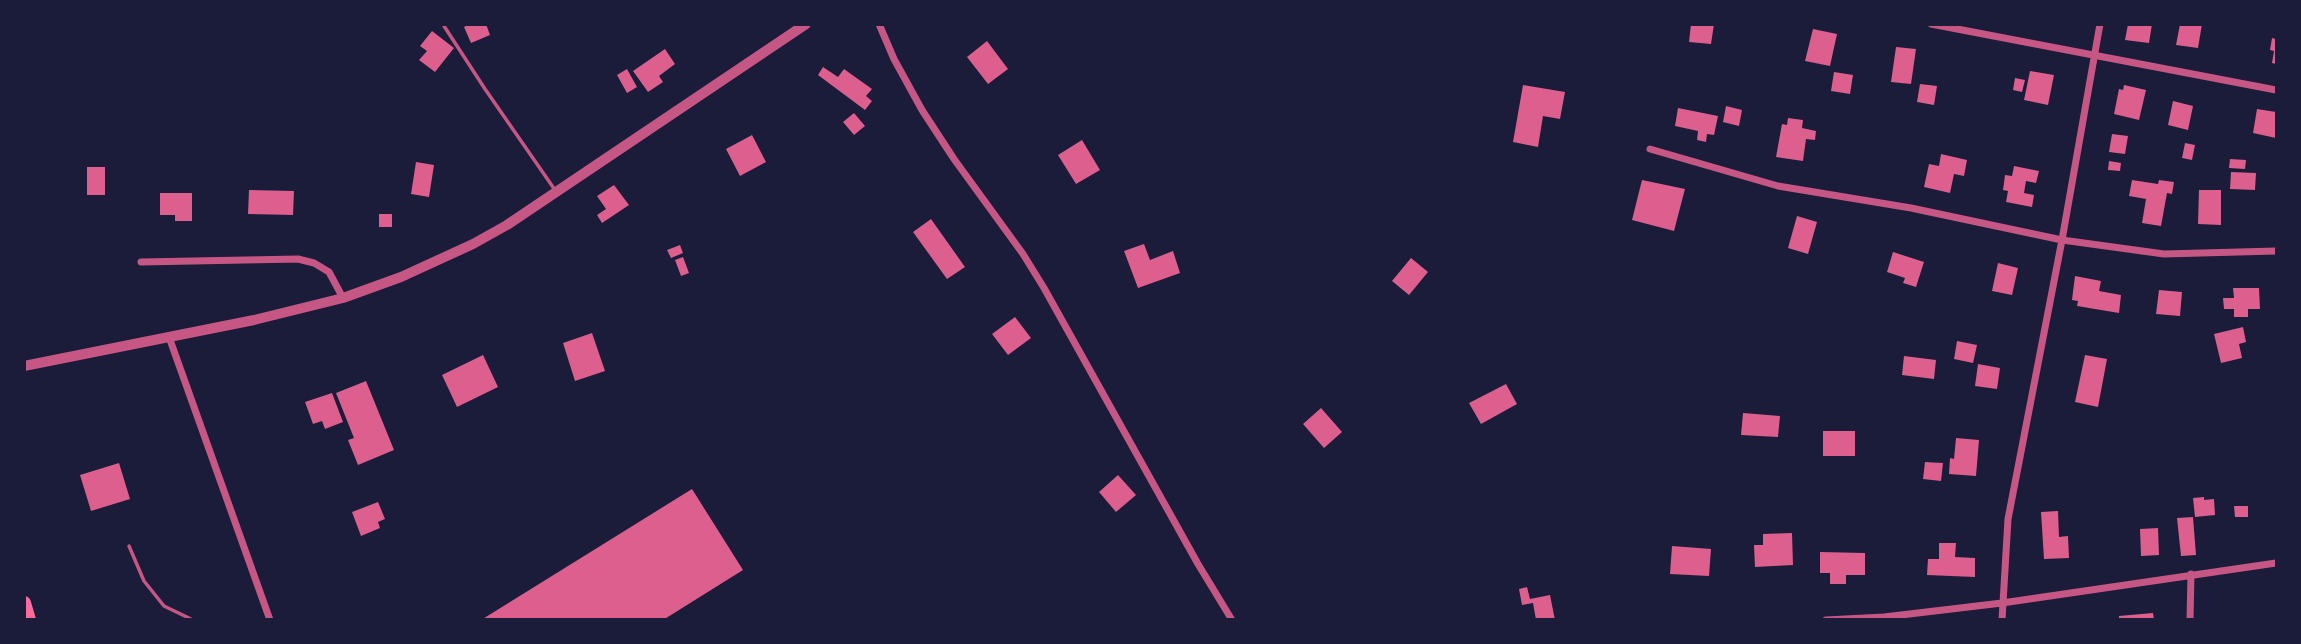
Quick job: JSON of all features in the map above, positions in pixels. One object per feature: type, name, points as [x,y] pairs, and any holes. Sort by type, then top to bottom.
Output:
[{"type":"highway","points":[[24,603],[29,620]]},
{"type":"street","points":[[24,366],[254,320],[344,298],[401,277],[507,225],[806,24]]},
{"type":"street","points":[[879,24],[894,59],[922,110],[1023,254],[1051,299],[1231,620]]},
{"type":"street","points":[[1931,24],[2277,90]]},
{"type":"street","points":[[2002,620],[2008,519],[2063,240],[2100,24]]},
{"type":"street","points":[[1650,149],[1778,186],[1911,208],[2063,240],[2164,254],[2277,251]]},
{"type":"street","points":[[141,262],[298,259],[314,263],[329,272],[344,298]]},
{"type":"street","points":[[169,337],[270,620]]},
{"type":"street","points":[[1826,620],[1884,617],[2002,603],[2277,563]]},
{"type":"street","points":[[2190,620],[2191,574]]},
{"type":"lane","points":[[444,26],[556,192]]},
{"type":"lane","points":[[129,546],[144,581],[164,606],[193,620]]},
{"type":"building","points":[[470,24],[486,24],[490,35],[471,43],[464,27]]},
{"type":"building","points":[[1691,24],[1714,24],[1711,44],[1689,42]]},
{"type":"building","points":[[2128,24],[2152,24],[2149,43],[2125,40]]},
{"type":"building","points":[[2180,24],[2202,24],[2198,48],[2176,45]]},
{"type":"building","points":[[1813,29],[1837,34],[1830,66],[1805,61]]},
{"type":"building","points":[[432,31],[454,48],[435,72],[419,60],[427,51],[420,46]]},
{"type":"building","points":[[2272,38],[2276,39],[2276,64],[2272,63],[2274,51],[2270,50]]},
{"type":"building","points":[[987,41],[1008,69],[988,84],[967,57]]},
{"type":"building","points":[[1896,47],[1916,49],[1911,84],[1891,82]]},
{"type":"building","points":[[665,49],[675,64],[659,76],[663,82],[648,92],[633,71]]},
{"type":"building","points":[[823,67],[838,77],[844,69],[872,89],[866,96],[872,101],[865,110],[818,75]]},
{"type":"building","points":[[627,69],[637,87],[627,93],[617,75]]},
{"type":"building","points":[[2030,71],[2054,75],[2048,105],[2024,100]]},
{"type":"building","points":[[1834,72],[1853,75],[1850,94],[1831,91]]},
{"type":"building","points":[[2015,78],[2025,80],[2022,92],[2013,90]]},
{"type":"building","points":[[1920,84],[1937,86],[1934,105],[1917,102]]},
{"type":"building","points":[[1523,85],[1565,92],[1560,119],[1543,116],[1538,147],[1513,142]]},
{"type":"building","points":[[2124,85],[2146,90],[2139,120],[2114,114],[2119,89],[2123,90]]},
{"type":"building","points":[[2173,101],[2193,106],[2188,130],[2168,125]]},
{"type":"building","points":[[1726,106],[1742,110],[1739,126],[1723,122]]},
{"type":"building","points":[[1678,108],[1718,116],[1714,135],[1707,134],[1706,142],[1697,140],[1698,131],[1675,126]]},
{"type":"building","points":[[2257,109],[2276,112],[2276,138],[2253,133]]},
{"type":"building","points":[[854,113],[865,126],[854,135],[843,122]]},
{"type":"building","points":[[1788,118],[1803,120],[1802,128],[1816,131],[1815,140],[1806,139],[1803,161],[1776,157],[1782,124],[1787,125]]},
{"type":"building","points":[[2112,134],[2128,136],[2125,154],[2109,152]]},
{"type":"building","points":[[752,135],[766,162],[740,176],[726,149]]},
{"type":"building","points":[[1082,140],[1100,170],[1076,184],[1058,155]]},
{"type":"building","points":[[2185,143],[2195,145],[2192,160],[2182,158]]},
{"type":"building","points":[[1941,154],[1967,160],[1964,176],[1954,174],[1950,193],[1924,187],[1929,164],[1939,166]]},
{"type":"building","points":[[2230,159],[2246,160],[2245,169],[2229,168]]},
{"type":"building","points":[[2109,161],[2121,163],[2120,171],[2108,170]]},
{"type":"building","points":[[416,162],[434,165],[429,197],[411,194]]},
{"type":"building","points":[[2014,166],[2039,171],[2036,183],[2026,181],[2024,193],[2034,195],[2032,207],[2006,202],[2008,191],[2003,190],[2005,175],[2012,176]]},
{"type":"building","points":[[87,167],[105,167],[105,195],[87,195]]},
{"type":"building","points":[[2231,172],[2256,173],[2255,190],[2230,189]]},
{"type":"building","points":[[1642,180],[1685,189],[1674,231],[1632,220]]},
{"type":"building","points":[[2132,180],[2158,184],[2159,180],[2174,182],[2172,194],[2167,193],[2161,226],[2142,223],[2146,199],[2129,196]]},
{"type":"building","points":[[614,185],[629,205],[602,223],[597,215],[606,209],[597,196]]},
{"type":"building","points":[[249,190],[294,191],[293,215],[248,214]]},
{"type":"building","points":[[2199,190],[2221,190],[2221,225],[2198,224]]},
{"type":"building","points":[[160,193],[192,193],[192,221],[175,221],[175,215],[160,215]]},
{"type":"building","points":[[379,214],[392,214],[392,227],[379,227]]},
{"type":"building","points":[[1797,216],[1817,222],[1808,254],[1788,248]]},
{"type":"building","points":[[931,219],[965,267],[947,279],[913,232]]},
{"type":"building","points":[[1144,244],[1150,260],[1173,251],[1180,273],[1138,288],[1124,251]]},
{"type":"building","points":[[680,245],[683,253],[671,258],[667,250]]},
{"type":"building","points":[[1893,252],[1924,262],[1916,287],[1903,283],[1905,278],[1887,272]]},
{"type":"building","points":[[683,257],[689,273],[681,276],[675,260]]},
{"type":"building","points":[[1411,258],[1428,272],[1409,295],[1392,281]]},
{"type":"building","points":[[1998,263],[2018,268],[2012,295],[1992,291]]},
{"type":"building","points":[[2075,276],[2101,281],[2099,291],[2121,295],[2119,313],[2077,306],[2078,301],[2072,300]]},
{"type":"building","points":[[2233,288],[2259,288],[2260,309],[2248,309],[2248,317],[2234,317],[2234,309],[2224,309],[2223,298],[2234,298]]},
{"type":"building","points":[[2159,290],[2182,292],[2180,316],[2156,314]]},
{"type":"building","points":[[1015,317],[1031,338],[1008,355],[992,334]]},
{"type":"building","points":[[2243,327],[2246,342],[2239,344],[2242,358],[2221,363],[2214,334]]},
{"type":"building","points":[[592,333],[605,371],[575,381],[563,343]]},
{"type":"building","points":[[1957,341],[1977,345],[1973,363],[1954,359]]},
{"type":"building","points":[[483,355],[498,387],[457,407],[442,375]]},
{"type":"building","points":[[2085,355],[2107,359],[2098,407],[2075,402]]},
{"type":"building","points":[[1904,356],[1936,360],[1934,379],[1902,375]]},
{"type":"building","points":[[1978,364],[2000,368],[1997,389],[1975,386]]},
{"type":"building","points":[[366,381],[394,450],[358,465],[348,440],[354,438],[336,393]]},
{"type":"building","points":[[1506,384],[1517,404],[1481,424],[1469,403]]},
{"type":"building","points":[[332,393],[343,422],[325,429],[322,421],[313,424],[305,402]]},
{"type":"building","points":[[1321,408],[1342,432],[1324,448],[1303,424]]},
{"type":"building","points":[[1743,413],[1780,416],[1778,437],[1741,435]]},
{"type":"building","points":[[1823,431],[1855,431],[1855,456],[1823,456]]},
{"type":"building","points":[[1956,438],[1979,440],[1976,476],[1949,474]]},
{"type":"building","points":[[1925,462],[1943,463],[1941,481],[1923,479]]},
{"type":"building","points":[[119,463],[130,499],[91,511],[80,475]]},
{"type":"building","points":[[1118,475],[1136,495],[1116,512],[1099,492]]},
{"type":"building","points":[[692,489],[743,570],[663,620],[481,620]]},
{"type":"building","points":[[2204,497],[2204,500],[2214,499],[2215,515],[2195,517],[2193,498]]},
{"type":"building","points":[[378,502],[385,519],[378,522],[380,528],[361,536],[352,512]]},
{"type":"building","points":[[2234,506],[2248,506],[2248,517],[2235,517]]},
{"type":"building","points":[[2058,511],[2059,537],[2068,536],[2069,558],[2044,559],[2041,512]]},
{"type":"building","points":[[2193,517],[2196,555],[2181,556],[2177,518]]},
{"type":"building","points":[[2158,528],[2159,555],[2141,556],[2140,529]]},
{"type":"building","points":[[1792,533],[1793,565],[1755,567],[1754,545],[1763,545],[1763,534]]},
{"type":"building","points":[[1939,543],[1956,543],[1955,557],[1975,558],[1975,577],[1927,575],[1928,559],[1939,559]]},
{"type":"building","points":[[1672,546],[1711,549],[1709,576],[1670,574]]},
{"type":"building","points":[[1820,552],[1865,553],[1865,575],[1846,575],[1846,584],[1830,584],[1830,573],[1820,573]]},
{"type":"building","points":[[1527,587],[1530,599],[1550,595],[1555,620],[1536,620],[1533,603],[1522,605],[1519,589]]},
{"type":"building","points":[[2153,613],[2154,620],[2119,620],[2119,616]]}]
